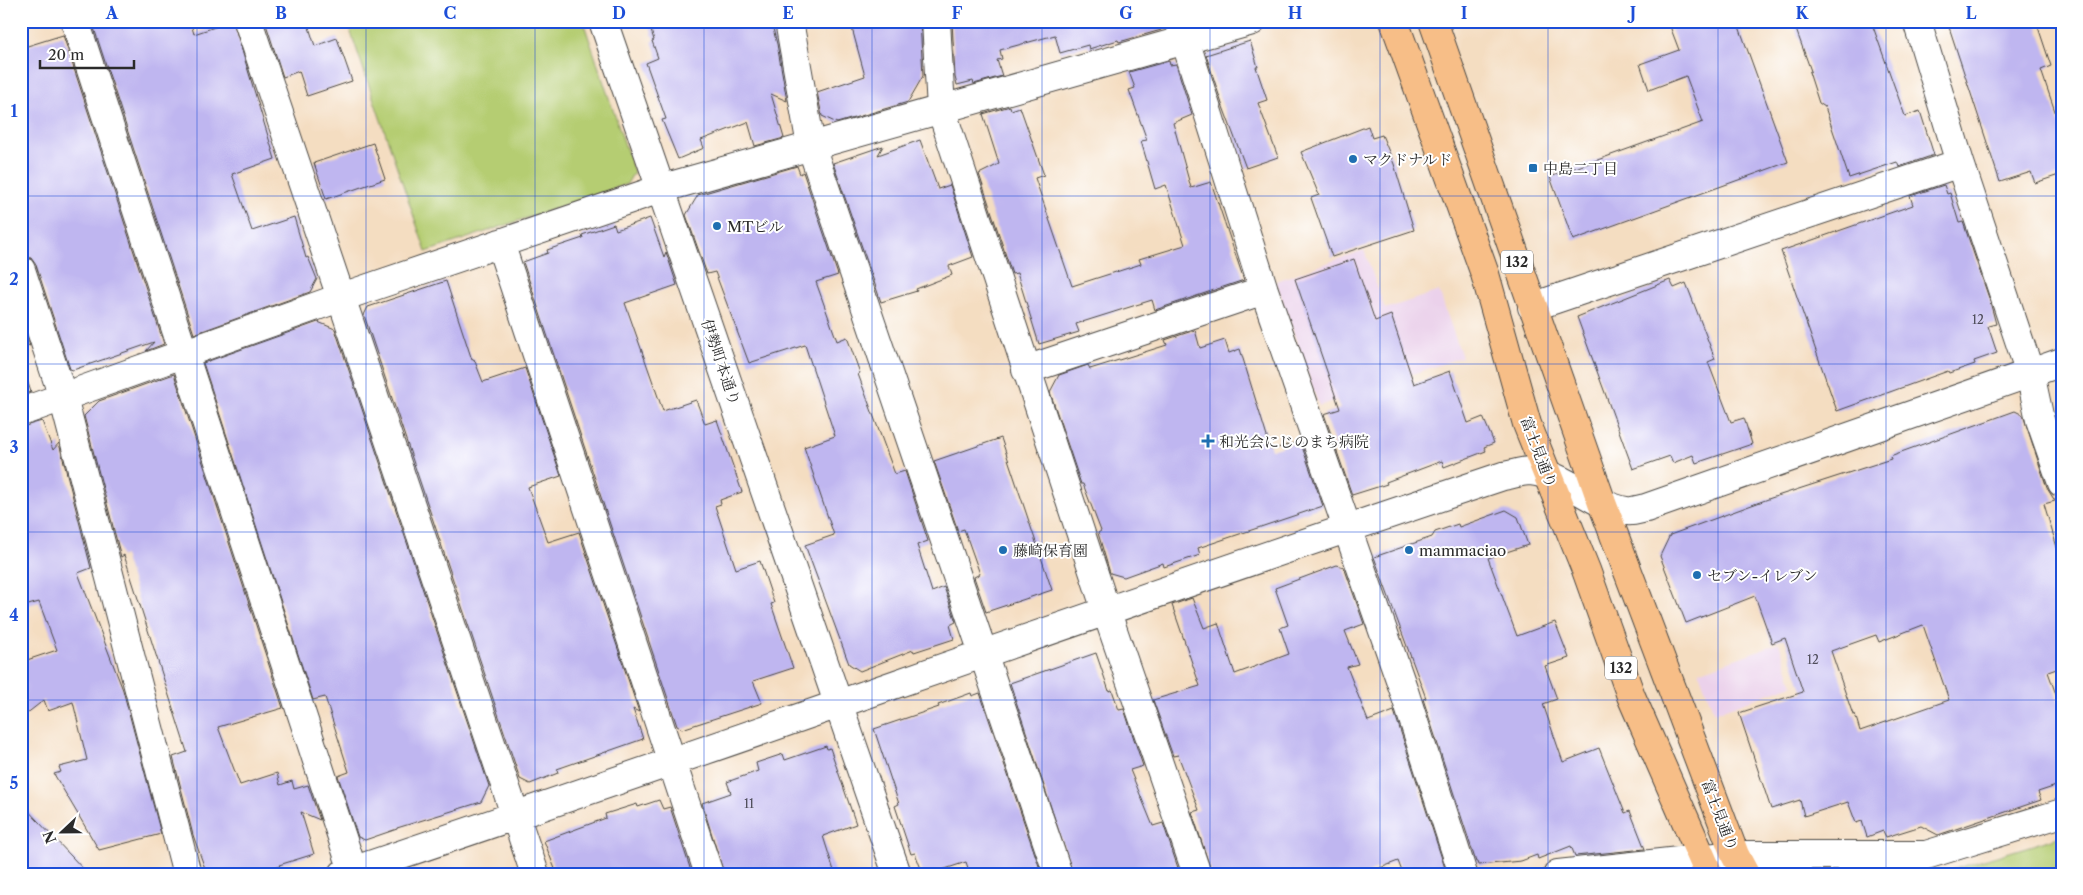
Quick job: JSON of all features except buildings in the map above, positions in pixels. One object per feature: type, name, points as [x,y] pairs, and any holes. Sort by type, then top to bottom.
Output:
[{"type":"highway","name":"富士見通り","points":[[1394,21],[1485,274],[1527,424],[1586,570],[1631,696],[1705,865]]},
{"type":"highway","name":"富士見通り","points":[[1433,21],[1602,503],[1740,864]]},
{"type":"street","points":[[75,21],[350,873],[1106,610],[1503,476],[1530,471],[1548,476],[1579,488],[1602,503],[1628,512],[1646,508],[2062,362]]},
{"type":"street","points":[[248,21],[536,874]]},
{"type":"street","name":"伊勢町本通り","points":[[603,21],[897,874]]},
{"type":"street","points":[[789,21],[810,146],[1058,874]]},
{"type":"street","points":[[936,21],[941,109],[1106,610],[1197,874]]},
{"type":"street","points":[[21,412],[342,297],[660,189],[941,109],[1182,31],[1252,21]]},
{"type":"street","points":[[1917,21],[1960,163],[2030,373],[2040,420],[2062,483]]},
{"type":"street","points":[[1182,31],[1264,290],[1403,688],[1463,874]]},
{"type":"street","points":[[1532,307],[1960,163]]},
{"type":"street","points":[[500,243],[708,874]]},
{"type":"street","points":[[21,270],[63,397],[187,874]]},
{"type":"street","points":[[1026,370],[1264,290]]},
{"type":"street","points":[[1558,874],[1705,865],[1926,856],[2062,813]]},
{"type":"shaded area","points":[[1364,250],[1385,309],[1439,291],[1462,357],[1319,406],[1276,281]]},
{"type":"shaded area","points":[[1779,643],[1793,685],[1714,713],[1699,672]]},
{"type":"green space","points":[[347,21],[583,21],[634,172],[627,184],[426,252]]},
{"type":"green space","points":[[2062,836],[2062,874],[1950,874],[1951,870]]},
{"type":"place","name":"マクドナルド","points":[[1353,159]]},
{"type":"place","name":"中島二丁目","points":[[1533,168]]},
{"type":"place","name":"MTビル","points":[[717,226]]},
{"type":"place","name":"和光会にじのまち病院","points":[[1208,441]]},
{"type":"place","name":"藤崎保育園","points":[[1003,550]]},
{"type":"place","name":"mammaciao","points":[[1409,550]]},
{"type":"place","name":"セブン-イレブン","points":[[1697,575]]}]
